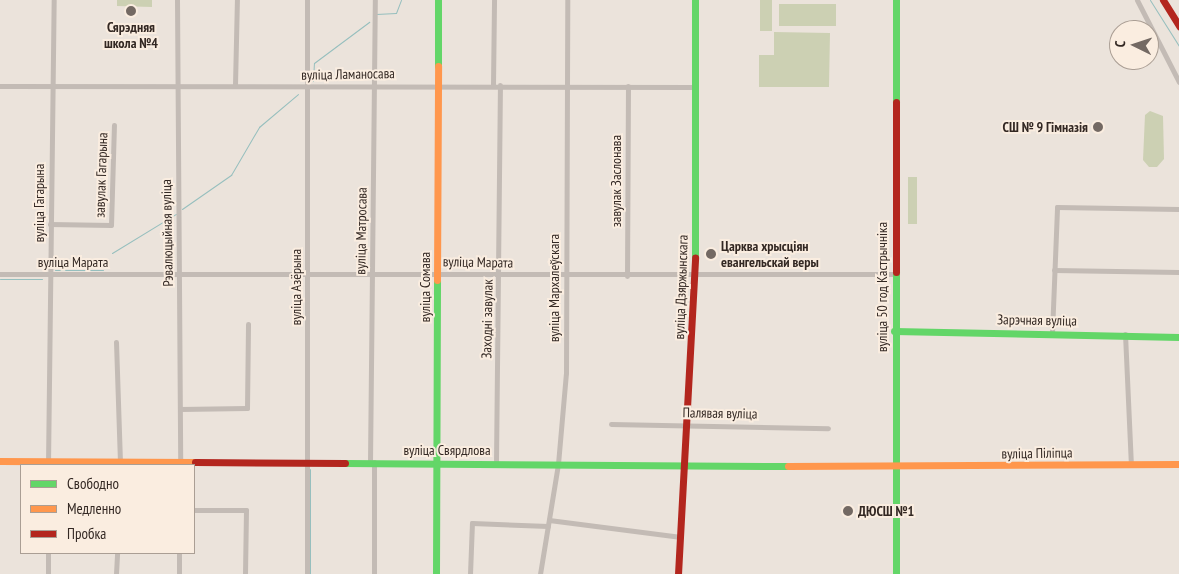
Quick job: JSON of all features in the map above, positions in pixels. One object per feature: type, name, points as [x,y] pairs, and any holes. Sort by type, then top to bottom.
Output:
[{"type":"street","name":"вуліца Гагарына","points":[[48,463],[50,84],[54,0]]},
{"type":"street","name":"Рэвалюцыйная вуліца","points":[[177,0],[180,463]]},
{"type":"street","points":[[235,85],[237,0]]},
{"type":"street","name":"вуліца Азёрына","points":[[307,0],[307,574]]},
{"type":"street","name":"вуліца Матросава","points":[[374,574],[371,273],[376,85],[375,0]]},
{"type":"street","name":"вуліца Сомава","points":[[436,574],[438,0]]},
{"type":"street","points":[[493,85],[494,0]]},
{"type":"street","name":"вуліца Мархалеўскага","points":[[540,574],[558,464],[566,373],[564,276],[567,0]]},
{"type":"street","name":"вуліца Дзяржынскага","points":[[678,574],[686,465],[695,276],[695,0]]},
{"type":"street","name":"вуліца 50 год Кастрычніка","points":[[896,0],[894,330],[896,574]]},
{"type":"street","points":[[1137,0],[1179,82]]},
{"type":"street","points":[[1164,0],[1179,26]]},
{"type":"street","name":"вуліца Ламаносава","points":[[0,86],[50,84],[308,87],[376,85],[696,87]]},
{"type":"street","name":"Заходні завулак","points":[[496,463],[500,273],[500,85]]},
{"type":"street","name":"завулак Заслонава","points":[[627,276],[628,86]]},
{"type":"street","name":"завулак Гагарына","points":[[50,224],[111,224],[114,125]]},
{"type":"street","points":[[1052,333],[1057,207],[1179,210]]},
{"type":"street","points":[[1054,270],[1179,272]]},
{"type":"street","name":"вуліца Марата","points":[[0,274],[500,273],[564,276],[695,276],[895,274]]},
{"type":"street","points":[[180,409],[247,408],[248,324]]},
{"type":"street","name":"Зарэчная вуліца","points":[[894,330],[1125,334],[1179,337]]},
{"type":"street","points":[[1125,334],[1131,465]]},
{"type":"street","points":[[116,342],[120,463]]},
{"type":"street","name":"Палявая вуліца","points":[[611,424],[688,423],[828,428]]},
{"type":"street","name":"вуліца Свярдлова","points":[[0,461],[48,463],[436,462],[894,467]]},
{"type":"street","name":"вуліца Піліпца","points":[[894,467],[1179,464]]},
{"type":"street","points":[[195,510],[246,510],[245,574]]},
{"type":"street","points":[[470,574],[472,523],[548,523],[681,537]]},
{"type":"street","points":[[48,554],[48,574]]},
{"type":"street","points":[[116,574],[117,554]]},
{"type":"street","points":[[179,554],[179,574]]},
{"type":"green space","points":[[117,0],[152,0],[152,7],[117,6]]},
{"type":"green space","points":[[760,0],[772,0],[772,31],[760,31]]},
{"type":"green space","points":[[779,4],[836,4],[836,26],[779,26]]},
{"type":"green space","points":[[774,32],[830,33],[829,87],[759,87],[759,55],[774,55]]},
{"type":"green space","points":[[1150,111],[1163,116],[1164,159],[1157,167],[1149,167],[1143,160],[1145,115]]},
{"type":"green space","points":[[908,177],[917,177],[917,224],[908,224]]},
{"type":"waterway","points":[[376,14],[396,13],[401,0]]},
{"type":"waterway","points":[[1150,0],[1179,46]]},
{"type":"waterway","points":[[313,81],[314,63],[369,22]]},
{"type":"waterway","points":[[182,209],[231,175],[259,127],[298,94]]},
{"type":"waterway","points":[[112,253],[176,214]]},
{"type":"waterway","points":[[55,270],[103,270]]},
{"type":"waterway","points":[[0,279],[42,279]]},
{"type":"waterway","points":[[310,469],[310,574]]},
{"type":"traffic: fast","points":[[438,0],[438,66]]},
{"type":"traffic: fast","points":[[695,0],[695,257]]},
{"type":"traffic: fast","points":[[896,0],[896,102]]},
{"type":"traffic: fast","points":[[896,272],[896,574]]},
{"type":"traffic: fast","points":[[436,574],[437,280]]},
{"type":"traffic: fast","points":[[894,331],[1179,337]]},
{"type":"traffic: fast","points":[[345,463],[788,466]]},
{"type":"traffic: slow","points":[[437,280],[438,66]]},
{"type":"traffic: slow","points":[[0,461],[195,462]]},
{"type":"traffic: slow","points":[[788,466],[1179,464]]},
{"type":"traffic: jam","points":[[1163,0],[1179,26]]},
{"type":"traffic: jam","points":[[896,102],[896,272]]},
{"type":"traffic: jam","points":[[678,574],[695,257]]},
{"type":"traffic: jam","points":[[195,462],[345,463]]},
{"type":"place","name":"Сярэдняя школа №4","points":[[131,11]]},
{"type":"place","name":"СШ № 9 Гімназія","points":[[1098,127]]},
{"type":"place","name":"Царква хрысціян евангельскай веры","points":[[711,254]]},
{"type":"place","name":"ДЮСШ №1","points":[[848,511]]}]
